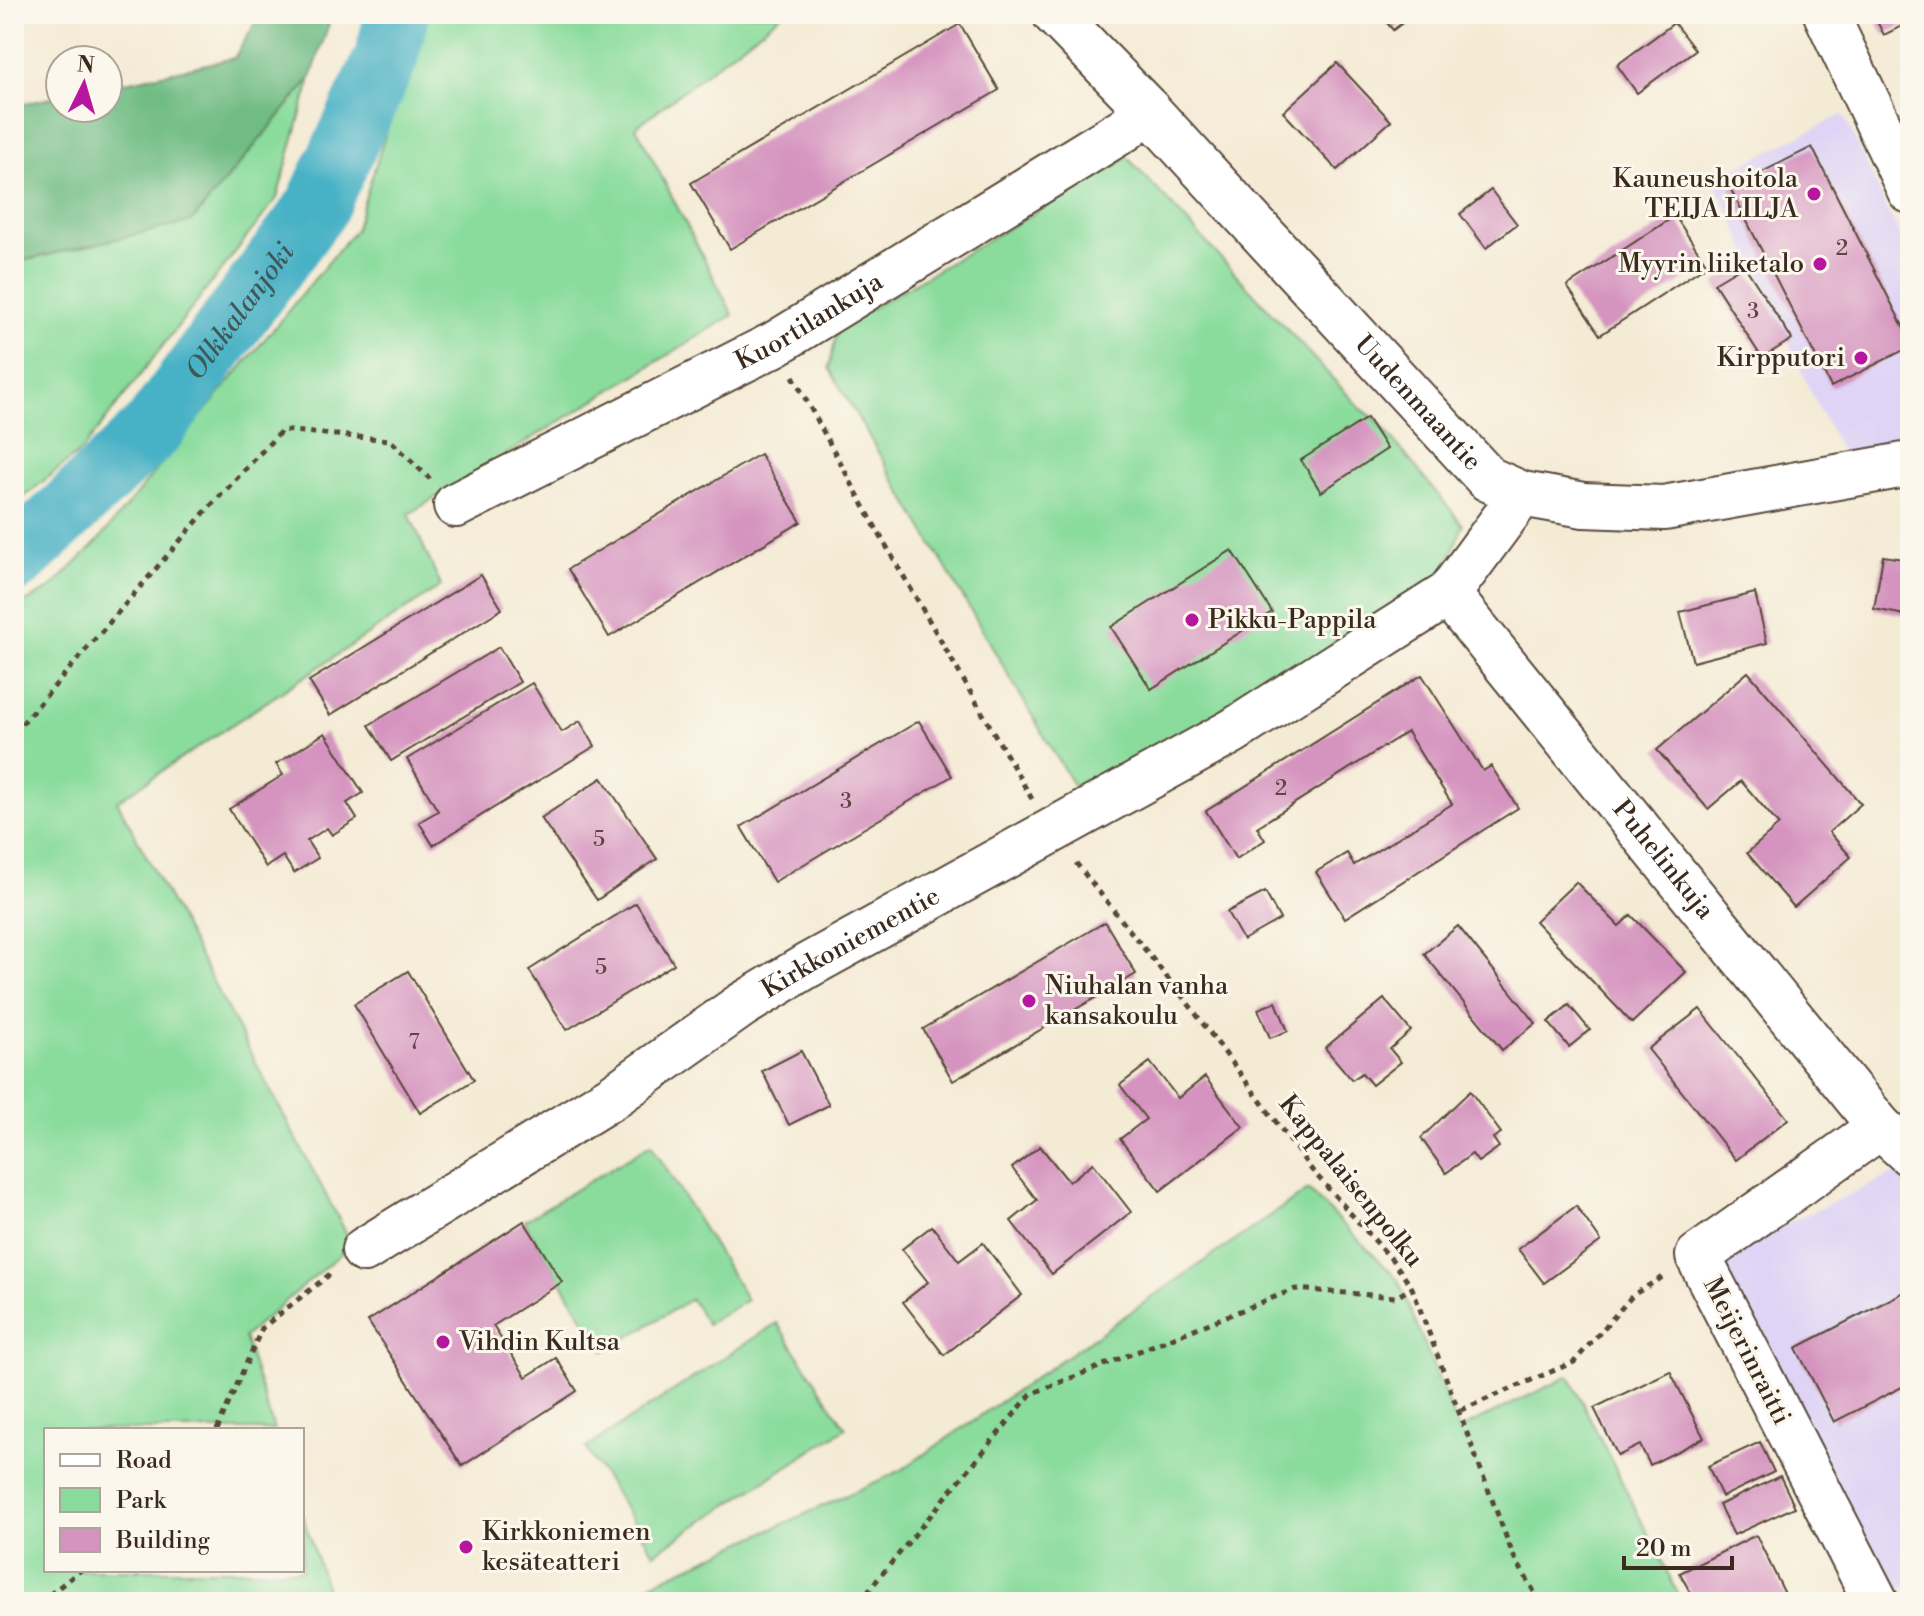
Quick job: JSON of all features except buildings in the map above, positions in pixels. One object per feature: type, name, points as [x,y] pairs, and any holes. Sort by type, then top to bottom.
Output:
[{"type":"street","name":"Uudenmaantie","points":[[1055,14],[1148,110],[1488,479],[1522,494],[1584,505],[1664,508],[1910,464]]},
{"type":"street","points":[[1826,14],[1910,191]]},
{"type":"street","name":"Kuortilankuja","points":[[456,505],[775,344],[1125,129],[1148,110]]},
{"type":"street","name":"Kirkkoniementie","points":[[364,1250],[612,1097],[742,1005],[1233,731],[1448,594],[1522,494]]},
{"type":"street","name":"Puhelinkuja","points":[[1448,594],[1895,1140]]},
{"type":"street","name":"Meijerinraitti","points":[[1876,1602],[1698,1256],[1895,1140]]},
{"type":"path","name":"Kappalaisenpolku","points":[[775,344],[877,530],[1050,831],[1190,1006],[1311,1169],[1394,1262],[1412,1288],[1461,1410],[1513,1555],[1540,1602]]},
{"type":"path","points":[[14,733],[204,513],[282,430],[390,440],[456,505]]},
{"type":"path","points":[[218,1428],[262,1328],[312,1286],[364,1250]]},
{"type":"path","points":[[1461,1410],[1574,1362],[1633,1295],[1698,1256]]},
{"type":"path","points":[[859,1602],[1031,1394],[1295,1289],[1396,1297],[1412,1288]]},
{"type":"path","points":[[40,1602],[78,1572]]},
{"type":"shaded area","points":[[1843,114],[1910,258],[1910,444],[1843,455],[1812,395],[1714,179]]},
{"type":"shaded area","points":[[1896,1173],[1910,1178],[1910,1585],[1894,1592],[1710,1259]]},
{"type":"green space","points":[[261,14],[332,14],[311,78],[192,221],[14,263],[14,106],[44,99],[44,124],[124,124],[124,82],[234,58]]},
{"type":"green space","points":[[424,14],[782,14],[636,127],[733,315],[409,514],[441,586],[117,801],[352,1244],[244,1337],[273,1428],[44,1428],[44,1572],[304,1572],[304,1520],[331,1602],[14,1602],[14,608],[50,589],[97,542],[355,230]]},
{"type":"green space","points":[[311,78],[277,198],[83,449],[14,505],[14,263],[192,221]]},
{"type":"green space","points":[[1128,158],[1359,407],[1377,420],[1463,525],[1439,586],[1081,799],[829,368],[838,328]]},
{"type":"green space","points":[[651,1144],[747,1300],[707,1324],[691,1299],[604,1352],[524,1221]]},
{"type":"green space","points":[[1308,1190],[1398,1279],[1459,1430],[1569,1376],[1682,1602],[611,1602],[900,1471]]},
{"type":"green space","points":[[777,1323],[846,1428],[654,1553],[586,1448]]},
{"type":"waterway","name":"Olkkalanjoki","points":[[14,561],[153,429],[316,208],[386,58],[397,14]]},
{"type":"place","name":"Kauneushoitola TEIJA LILJA","points":[[1814,194]]},
{"type":"place","name":"Myyrin liiketalo","points":[[1820,264]]},
{"type":"place","name":"Kirpputori","points":[[1861,358]]},
{"type":"place","name":"Pikku-Pappila","points":[[1192,620]]},
{"type":"place","name":"Niuhalan vanha kansakoulu","points":[[1029,1001]]},
{"type":"place","name":"Vihdin Kultsa","points":[[443,1342]]},
{"type":"place","name":"Kirkkoniemen kesäteatteri","points":[[466,1547]]}]
